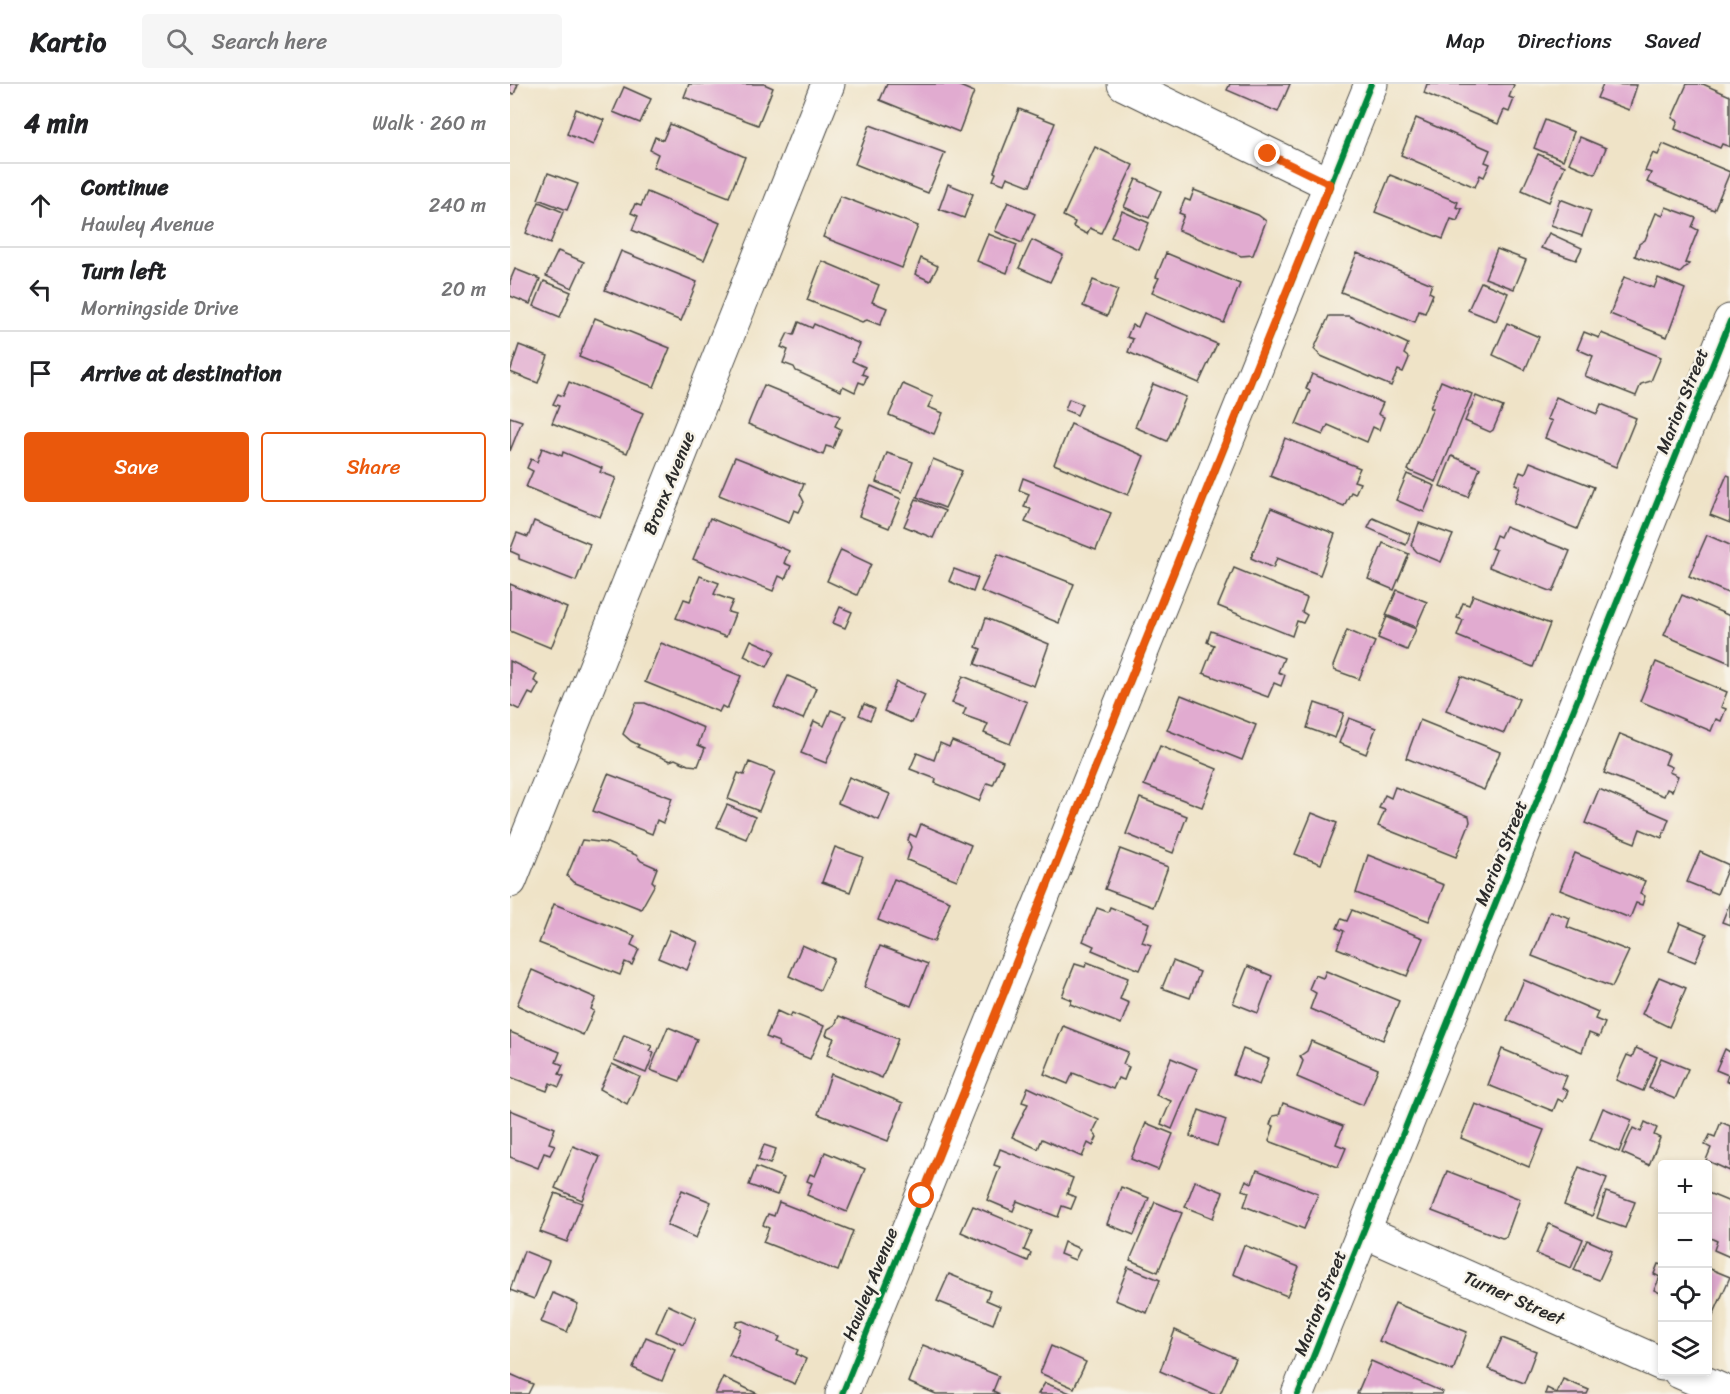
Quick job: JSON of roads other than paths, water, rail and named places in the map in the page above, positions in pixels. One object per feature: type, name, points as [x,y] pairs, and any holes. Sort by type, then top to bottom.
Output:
[{"type":"street","name":"Bronx Avenue","points":[[510,881],[828,84]]},
{"type":"street","points":[[1124,84],[1330,184]]},
{"type":"street","name":"Hawley Avenue","points":[[842,1394],[1371,84]]},
{"type":"street","name":"Marion Street","points":[[1298,1394],[1730,321]]},
{"type":"street","name":"Turner Street","points":[[1365,1232],[1658,1362]]},
{"type":"street","points":[[1691,1376],[1730,1394]]}]
